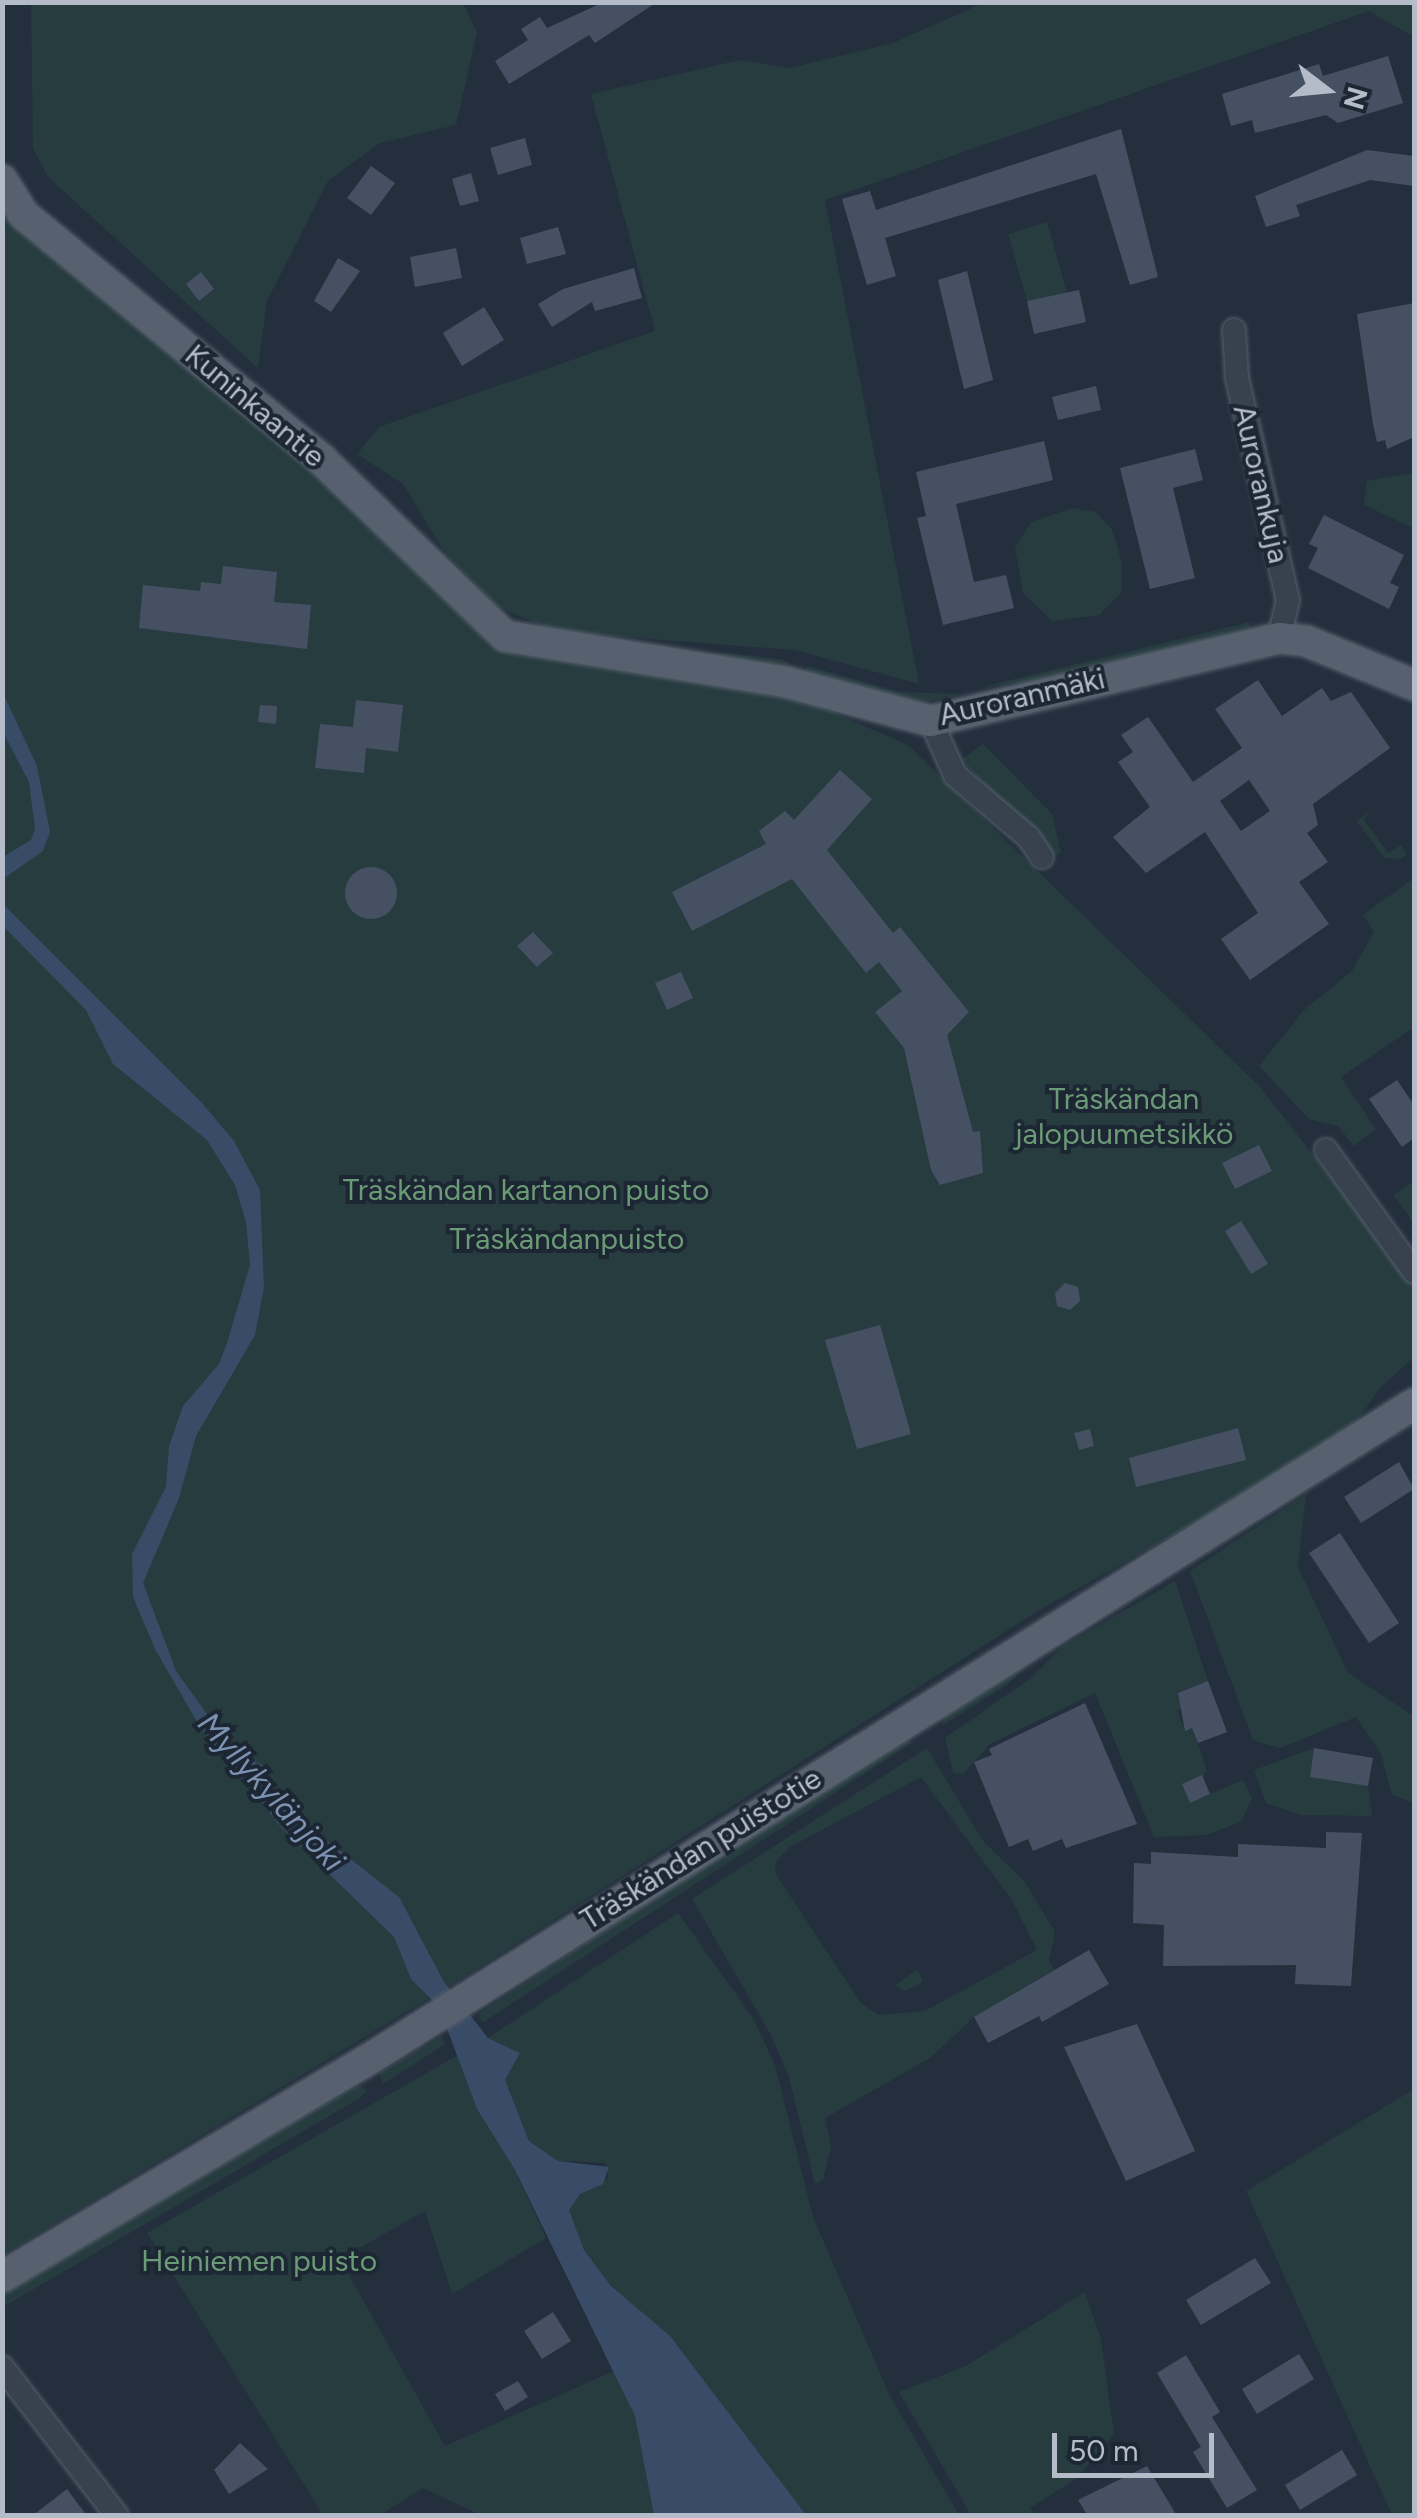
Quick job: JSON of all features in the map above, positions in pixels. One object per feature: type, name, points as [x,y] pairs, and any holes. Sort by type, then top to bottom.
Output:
[{"type":"main road","name":"Kuninkaantie","points":[[2,180],[23,214],[322,460],[505,636]]},
{"type":"main road","name":"Auroranmäki","points":[[505,636],[786,682],[932,720],[1278,638],[1306,641],[1414,685]]},
{"type":"main road","name":"Träskändan puistotie","points":[[2,2277],[405,2038],[1404,1409],[1414,1390]]},
{"type":"street","name":"Aurorankuja","points":[[1234,330],[1237,378],[1288,600],[1278,638]]},
{"type":"street","points":[[932,720],[955,775],[1030,838],[1042,857]]},
{"type":"street","points":[[1326,1150],[1414,1272]]},
{"type":"street","points":[[2,2367],[117,2516]]},
{"type":"green space","points":[[31,3],[463,3],[477,32],[456,125],[380,143],[328,181],[267,301],[258,368],[48,177],[33,148]]},
{"type":"green space","points":[[983,3],[1414,3],[1414,37],[1369,11],[825,200],[919,684],[795,650],[557,632],[498,607],[445,553],[403,484],[357,454],[379,427],[655,331],[591,94],[740,60],[790,68],[893,43]]},
{"type":"green space","name":"Träskändan kartanon puisto","points":[[3,211],[339,494],[504,650],[812,703],[908,745],[1261,1088],[1414,1285],[1414,1357],[1379,1389],[1357,1422],[1241,1497],[1038,1611],[461,1979],[3,2255]]},
{"type":"green space","points":[[1047,222],[1067,293],[1027,301],[1008,234]]},
{"type":"green space","points":[[1414,473],[1413,528],[1364,505],[1367,481]]},
{"type":"green space","points":[[1073,508],[1096,512],[1112,530],[1122,563],[1121,593],[1099,615],[1052,621],[1023,593],[1015,548],[1031,522]]},
{"type":"green space","points":[[1249,622],[1251,629],[1046,679],[978,688]]},
{"type":"green space","points":[[726,653],[788,662],[784,671],[698,654]]},
{"type":"green space","points":[[808,666],[898,692],[962,694],[909,706],[803,671]]},
{"type":"green space","points":[[983,744],[1052,814],[1061,853],[1054,856],[961,760]]},
{"type":"green space","points":[[1371,810],[1364,820],[1388,853],[1401,845],[1407,854],[1401,859],[1384,858],[1357,821]]},
{"type":"green space","points":[[1414,878],[1414,1027],[1341,1077],[1376,1129],[1354,1146],[1338,1126],[1309,1119],[1259,1066],[1303,1011],[1352,971],[1374,932],[1363,915]]},
{"type":"green space","points":[[1414,1181],[1414,1223],[1393,1195]]},
{"type":"green space","points":[[1306,1494],[1298,1567],[1348,1673],[1414,1716],[1414,1803],[1392,1795],[1381,1754],[1356,1717],[1280,1748],[1253,1740],[1190,1571]]},
{"type":"green space","points":[[1175,1581],[1208,1681],[1178,1693],[1183,1708],[1177,1711],[1185,1730],[1192,1728],[1207,1770],[1191,1802],[1243,1780],[1252,1798],[1241,1822],[1206,1835],[1154,1837],[1095,1693],[990,1744],[963,1774],[953,1773],[945,1738],[1031,1678],[1063,1646]]},
{"type":"green space","points":[[1044,1650],[1007,1685],[942,1726],[947,1707]]},
{"type":"green space","points":[[903,1735],[912,1743],[482,2023],[478,2014]]},
{"type":"green space","points":[[927,1748],[983,1841],[1025,1882],[1055,1932],[1049,1961],[1054,1970],[974,2017],[930,2058],[825,2118],[831,2147],[823,2180],[815,2184],[789,2077],[771,2035],[692,1899]],"holes":[[[921,1777],[1012,1900],[1037,1950],[925,2011],[878,2015],[861,2003],[775,1873],[776,1861],[790,1847]]]},
{"type":"green space","points":[[1314,1748],[1310,1776],[1368,1786],[1372,1816],[1301,1815],[1266,1803],[1254,1770]]},
{"type":"green space","name":"Heiniemen puisto","points":[[678,1913],[753,2018],[775,2065],[813,2217],[889,2394],[959,2515],[481,2515],[423,2488],[380,2515],[323,2515],[147,2233],[458,2055],[477,2109],[515,2170],[546,2238],[452,2294],[425,2211],[340,2259],[445,2446],[614,2371],[604,2349],[611,2286],[584,2250],[569,2210],[580,2194],[609,2178],[605,2163],[558,2161],[529,2141],[505,2080],[520,2053],[488,2038]]},
{"type":"green space","points":[[918,1969],[923,1982],[905,1991],[895,1985]]},
{"type":"green space","points":[[442,2036],[445,2044],[383,2084],[379,2073]]},
{"type":"green space","points":[[359,2085],[367,2090],[360,2098],[3,2307],[2,2290]]},
{"type":"green space","points":[[1414,2089],[1414,2515],[1392,2515],[1246,2191]]},
{"type":"green space","points":[[1085,2292],[1101,2339],[1114,2434],[1076,2479],[1030,2508],[1034,2515],[971,2515],[899,2392],[966,2366]]},
{"type":"water","points":[[2,691],[37,766],[50,832],[43,851],[3,879],[3,857],[31,840],[35,829],[29,782],[3,732]]},
{"type":"water","points":[[2,903],[202,1103],[234,1141],[260,1190],[264,1287],[255,1335],[196,1436],[179,1498],[143,1583],[176,1671],[235,1753],[265,1766],[269,1791],[279,1803],[399,1897],[444,1982],[488,2038],[520,2053],[505,2080],[529,2141],[558,2161],[609,2167],[603,2184],[580,2194],[569,2210],[584,2250],[611,2286],[670,2336],[806,2515],[654,2515],[635,2416],[515,2170],[477,2109],[439,2007],[411,1979],[394,1937],[281,1827],[200,1727],[156,1651],[133,1597],[132,1554],[166,1487],[169,1446],[183,1406],[219,1364],[227,1343],[250,1265],[246,1222],[235,1185],[207,1140],[113,1064],[86,1010],[3,926]]},
{"type":"building","points":[[604,2],[657,2],[595,43],[589,35],[509,84],[495,61],[528,40],[521,29],[540,17],[547,28]]},
{"type":"building","points":[[1388,56],[1403,103],[1338,123],[1326,115],[1255,133],[1252,120],[1231,126],[1222,94],[1319,64],[1323,76]]},
{"type":"building","points":[[1121,129],[1158,277],[1130,285],[1096,174],[885,238],[896,276],[867,285],[842,199],[870,191],[876,210]]},
{"type":"building","points":[[525,138],[532,165],[498,175],[490,148]]},
{"type":"building","points":[[1367,150],[1414,156],[1414,186],[1370,180],[1296,205],[1300,216],[1266,227],[1255,196]]},
{"type":"building","points":[[371,166],[395,183],[371,215],[347,198]]},
{"type":"building","points":[[471,173],[479,201],[460,206],[452,179]]},
{"type":"building","points":[[558,227],[566,254],[527,264],[520,238]]},
{"type":"building","points":[[456,248],[462,278],[415,287],[410,257]]},
{"type":"building","points":[[338,258],[360,271],[331,312],[314,301]]},
{"type":"building","points":[[634,268],[642,298],[595,311],[592,302],[552,327],[538,304],[563,289]]},
{"type":"building","points":[[967,271],[993,380],[964,389],[938,280]]},
{"type":"building","points":[[201,272],[214,289],[199,301],[186,284]]},
{"type":"building","points":[[1079,290],[1086,322],[1034,334],[1027,301]]},
{"type":"building","points":[[1414,303],[1414,437],[1387,449],[1385,440],[1377,442],[1373,424],[1357,314]]},
{"type":"building","points":[[484,307],[504,340],[462,366],[443,333]]},
{"type":"building","points":[[1096,386],[1101,410],[1058,420],[1052,397]]},
{"type":"building","points":[[1044,441],[1053,480],[956,504],[974,582],[1006,575],[1014,608],[943,625],[917,518],[926,516],[916,472]]},
{"type":"building","points":[[1195,449],[1203,480],[1173,488],[1195,578],[1150,589],[1120,468]]},
{"type":"building","points":[[1324,515],[1404,555],[1390,583],[1399,587],[1389,609],[1308,568],[1318,548],[1309,544]]},
{"type":"building","points":[[223,566],[277,572],[274,602],[311,605],[307,649],[139,628],[143,585],[200,591],[201,582],[221,584]]},
{"type":"building","points":[[1258,680],[1282,716],[1322,688],[1331,701],[1351,692],[1390,748],[1313,804],[1318,825],[1307,833],[1328,862],[1299,882],[1329,924],[1250,980],[1221,939],[1258,913],[1205,832],[1146,873],[1113,837],[1150,807],[1118,762],[1133,752],[1121,735],[1148,717],[1193,782],[1242,748],[1215,709]],"holes":[[[1249,780],[1270,811],[1241,831],[1220,801]]]},
{"type":"building","points":[[356,700],[403,705],[398,752],[366,748],[364,773],[315,768],[320,724],[353,727]]},
{"type":"building","points":[[260,705],[277,706],[276,724],[258,722]]},
{"type":"building","points":[[840,770],[872,799],[827,850],[893,933],[900,927],[969,1012],[947,1035],[973,1132],[980,1131],[983,1173],[940,1185],[931,1170],[904,1048],[875,1012],[902,991],[879,962],[866,973],[792,879],[692,931],[672,892],[766,844],[759,831],[785,811],[794,820]]},
{"type":"building","points":[[371,867],[389,875],[397,893],[389,911],[371,919],[353,911],[345,893],[353,875]]},
{"type":"building","points":[[533,932],[553,953],[537,967],[517,946]]},
{"type":"building","points":[[681,972],[693,998],[667,1010],[655,983]]},
{"type":"building","points":[[1397,1080],[1414,1105],[1414,1138],[1402,1147],[1369,1099]]},
{"type":"building","points":[[1259,1145],[1272,1171],[1235,1189],[1222,1163]]},
{"type":"building","points":[[1241,1221],[1268,1264],[1251,1274],[1225,1231]]},
{"type":"building","points":[[1065,1283],[1078,1287],[1080,1301],[1070,1310],[1057,1306],[1055,1293]]},
{"type":"building","points":[[880,1325],[911,1434],[857,1449],[825,1340]]},
{"type":"building","points":[[1238,1428],[1246,1460],[1136,1487],[1129,1458]]},
{"type":"building","points":[[1090,1429],[1094,1446],[1079,1450],[1074,1433]]},
{"type":"building","points":[[1399,1462],[1414,1489],[1361,1523],[1344,1497]]},
{"type":"building","points":[[1340,1533],[1399,1623],[1369,1643],[1309,1553]]},
{"type":"building","points":[[1208,1681],[1227,1732],[1198,1743],[1192,1728],[1185,1731],[1178,1693]]},
{"type":"building","points":[[1085,1703],[1137,1824],[1066,1848],[1062,1839],[1033,1851],[1028,1839],[1009,1847],[974,1762],[992,1755],[989,1749]]},
{"type":"building","points":[[1314,1748],[1373,1758],[1368,1786],[1310,1777]]},
{"type":"building","points":[[1202,1775],[1210,1794],[1190,1803],[1182,1784]]},
{"type":"building","points":[[1326,1832],[1362,1833],[1351,1986],[1295,1984],[1296,1965],[1163,1966],[1164,1925],[1133,1923],[1134,1863],[1151,1864],[1151,1852],[1238,1857],[1238,1844],[1326,1848]]},
{"type":"building","points":[[1089,1950],[1109,1984],[1042,2022],[1039,2016],[988,2043],[974,2017]]},
{"type":"building","points":[[1137,2024],[1195,2151],[1126,2181],[1064,2047]]},
{"type":"building","points":[[1255,2258],[1271,2283],[1201,2325],[1186,2300]]},
{"type":"building","points":[[553,2312],[571,2341],[542,2359],[524,2331]]},
{"type":"building","points":[[1299,2354],[1314,2379],[1257,2414],[1242,2389]]},
{"type":"building","points":[[1186,2355],[1220,2412],[1212,2417],[1257,2490],[1227,2508],[1193,2452],[1201,2447],[1157,2373]]},
{"type":"building","points":[[518,2381],[528,2397],[505,2411],[495,2394]]},
{"type":"building","points":[[240,2443],[268,2469],[229,2494],[214,2470]]},
{"type":"building","points":[[1342,2450],[1357,2475],[1300,2510],[1285,2485]]},
{"type":"building","points":[[1147,2466],[1177,2516],[1088,2516],[1078,2500]]},
{"type":"building","points":[[67,2489],[87,2516],[32,2516]]},
{"type":"park label","name":"Träskändan jalopuumetsikkö","points":[[1124,1116]]},
{"type":"park label","name":"Träskändanpuisto","points":[[567,1239]]},
{"type":"water label","name":"Myllykylänjoki","points":[[271,1792]]}]
